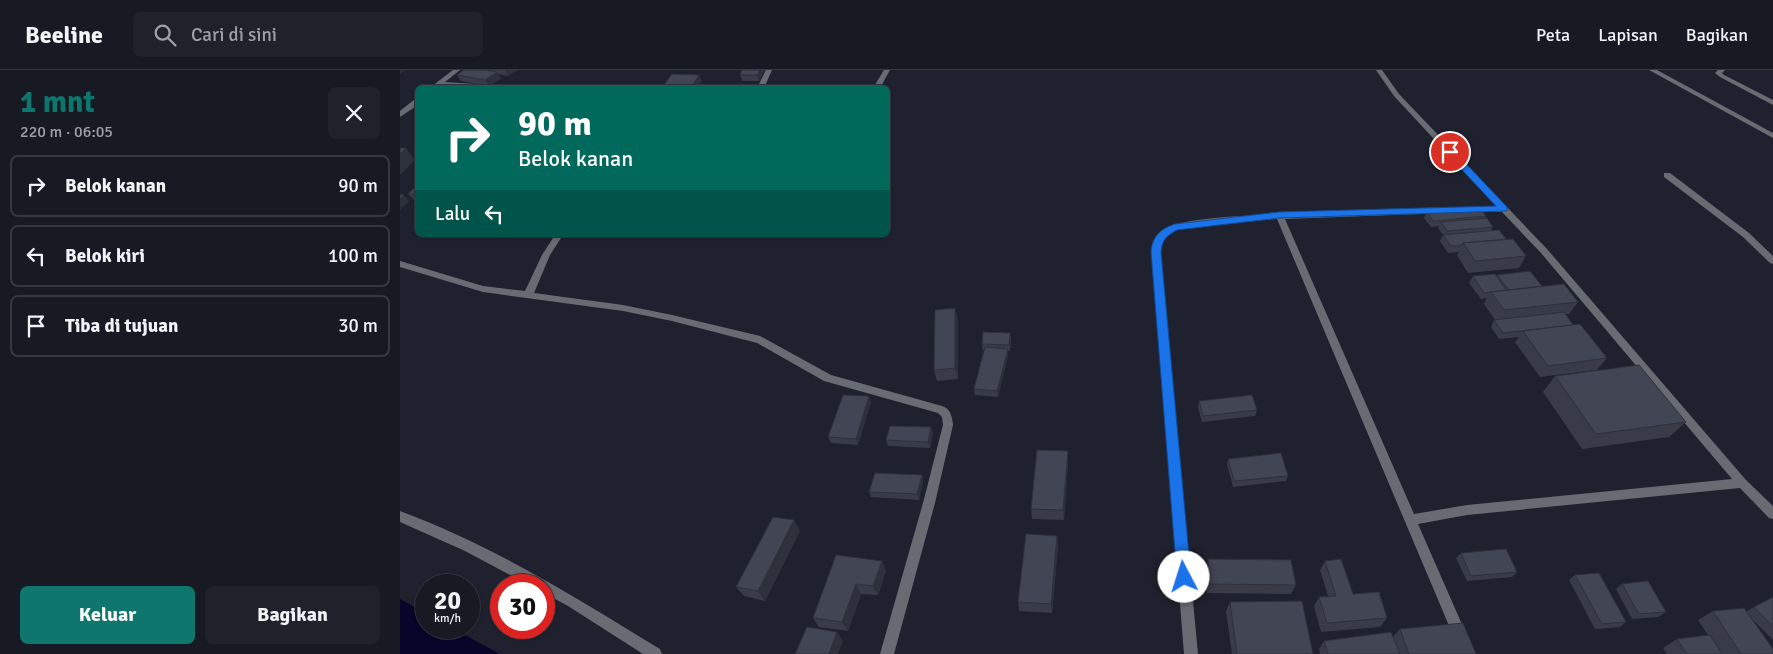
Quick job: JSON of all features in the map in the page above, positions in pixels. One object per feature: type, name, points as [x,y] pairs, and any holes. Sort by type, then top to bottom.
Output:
[{"type":"street","points":[[437,85],[457,70]]},
{"type":"street","points":[[762,85],[770,70]]},
{"type":"street","points":[[878,85],[887,70]]},
{"type":"street","points":[[1379,70],[1396,95],[1544,252],[1742,483],[1773,514]]},
{"type":"street","points":[[1652,70],[1773,136]]},
{"type":"street","points":[[1722,70],[1718,74],[1773,103]]},
{"type":"street","points":[[400,105],[415,103]]},
{"type":"street","points":[[400,115],[415,103]]},
{"type":"street","points":[[1667,175],[1746,235],[1773,261]]},
{"type":"street","points":[[1190,654],[1156,252],[1157,242],[1164,233],[1175,227],[1279,215],[1504,209]]},
{"type":"street","points":[[1279,215],[1468,654]]},
{"type":"street","points":[[528,295],[546,255],[558,237]]},
{"type":"street","points":[[400,264],[483,289],[623,308],[760,340],[828,378],[942,410],[947,416],[948,425],[887,654]]},
{"type":"street","points":[[1409,520],[1468,510],[1742,483]]},
{"type":"street","points":[[400,516],[469,547],[520,574]]},
{"type":"street","points":[[555,593],[655,654]]},
{"type":"shaded area","points":[[400,599],[415,607],[415,639],[472,639],[500,654],[400,654]]},
{"type":"building","points":[[464,70],[497,72],[485,80],[457,75]]},
{"type":"building","points":[[742,70],[760,70],[757,75],[740,75]]},
{"type":"building","points":[[672,74],[699,75],[693,85],[664,85]]},
{"type":"building","points":[[400,148],[406,148],[400,154]]},
{"type":"building","points":[[415,187],[415,194],[408,194]]},
{"type":"building","points":[[1479,207],[1486,216],[1433,221],[1427,211]]},
{"type":"building","points":[[1487,218],[1493,227],[1447,231],[1441,222]]},
{"type":"building","points":[[1499,230],[1506,239],[1451,246],[1443,235]]},
{"type":"building","points":[[1513,239],[1526,256],[1475,261],[1463,243]]},
{"type":"building","points":[[1530,271],[1542,286],[1509,290],[1497,275]]},
{"type":"building","points":[[1495,274],[1506,290],[1484,293],[1473,276]]},
{"type":"building","points":[[1564,284],[1578,302],[1504,310],[1491,292]]},
{"type":"building","points":[[955,308],[955,368],[934,370],[935,310]]},
{"type":"building","points":[[1564,312],[1573,325],[1503,333],[1494,320]]},
{"type":"building","points":[[1580,324],[1607,358],[1548,366],[1523,331]]},
{"type":"building","points":[[983,332],[1010,333],[1009,345],[982,344]]},
{"type":"building","points":[[985,347],[1008,349],[997,391],[974,389]]},
{"type":"building","points":[[1639,365],[1686,422],[1596,434],[1555,376]]},
{"type":"building","points":[[843,395],[869,396],[856,439],[828,437]]},
{"type":"building","points":[[1252,395],[1257,410],[1203,416],[1199,401]]},
{"type":"building","points":[[890,426],[931,427],[928,442],[886,440]]},
{"type":"building","points":[[1037,450],[1068,451],[1063,510],[1031,509]]},
{"type":"building","points":[[1281,453],[1288,476],[1234,481],[1228,459]]},
{"type":"building","points":[[875,473],[922,475],[917,494],[869,492]]},
{"type":"building","points":[[773,517],[794,520],[758,591],[736,587]]},
{"type":"building","points":[[1026,534],[1057,536],[1051,604],[1018,602]]},
{"type":"building","points":[[1506,549],[1517,572],[1471,576],[1461,553]]},
{"type":"building","points":[[836,555],[882,561],[873,586],[856,584],[842,622],[813,618]]},
{"type":"building","points":[[1208,559],[1291,560],[1296,585],[1210,584]]},
{"type":"building","points":[[1341,559],[1353,594],[1379,592],[1387,618],[1327,623],[1319,597],[1336,596],[1325,561]]},
{"type":"building","points":[[1599,573],[1626,622],[1602,624],[1575,575]]},
{"type":"building","points":[[1648,581],[1666,612],[1639,614],[1622,584]]},
{"type":"building","points":[[1773,597],[1773,626],[1754,607]]},
{"type":"building","points":[[1302,601],[1313,654],[1237,654],[1230,602]]},
{"type":"building","points":[[1744,608],[1773,649],[1773,654],[1741,654],[1713,611]]},
{"type":"building","points":[[1463,623],[1476,654],[1409,654],[1400,629]]},
{"type":"building","points":[[807,627],[837,632],[829,654],[795,654]]},
{"type":"building","points":[[1391,632],[1400,654],[1328,654],[1324,641]]},
{"type":"building","points":[[1710,635],[1722,654],[1687,654],[1677,639]]},
{"type":"route","points":[[1184,577],[1156,252],[1157,242],[1164,233],[1175,227],[1279,215],[1504,209],[1450,152]]}]
